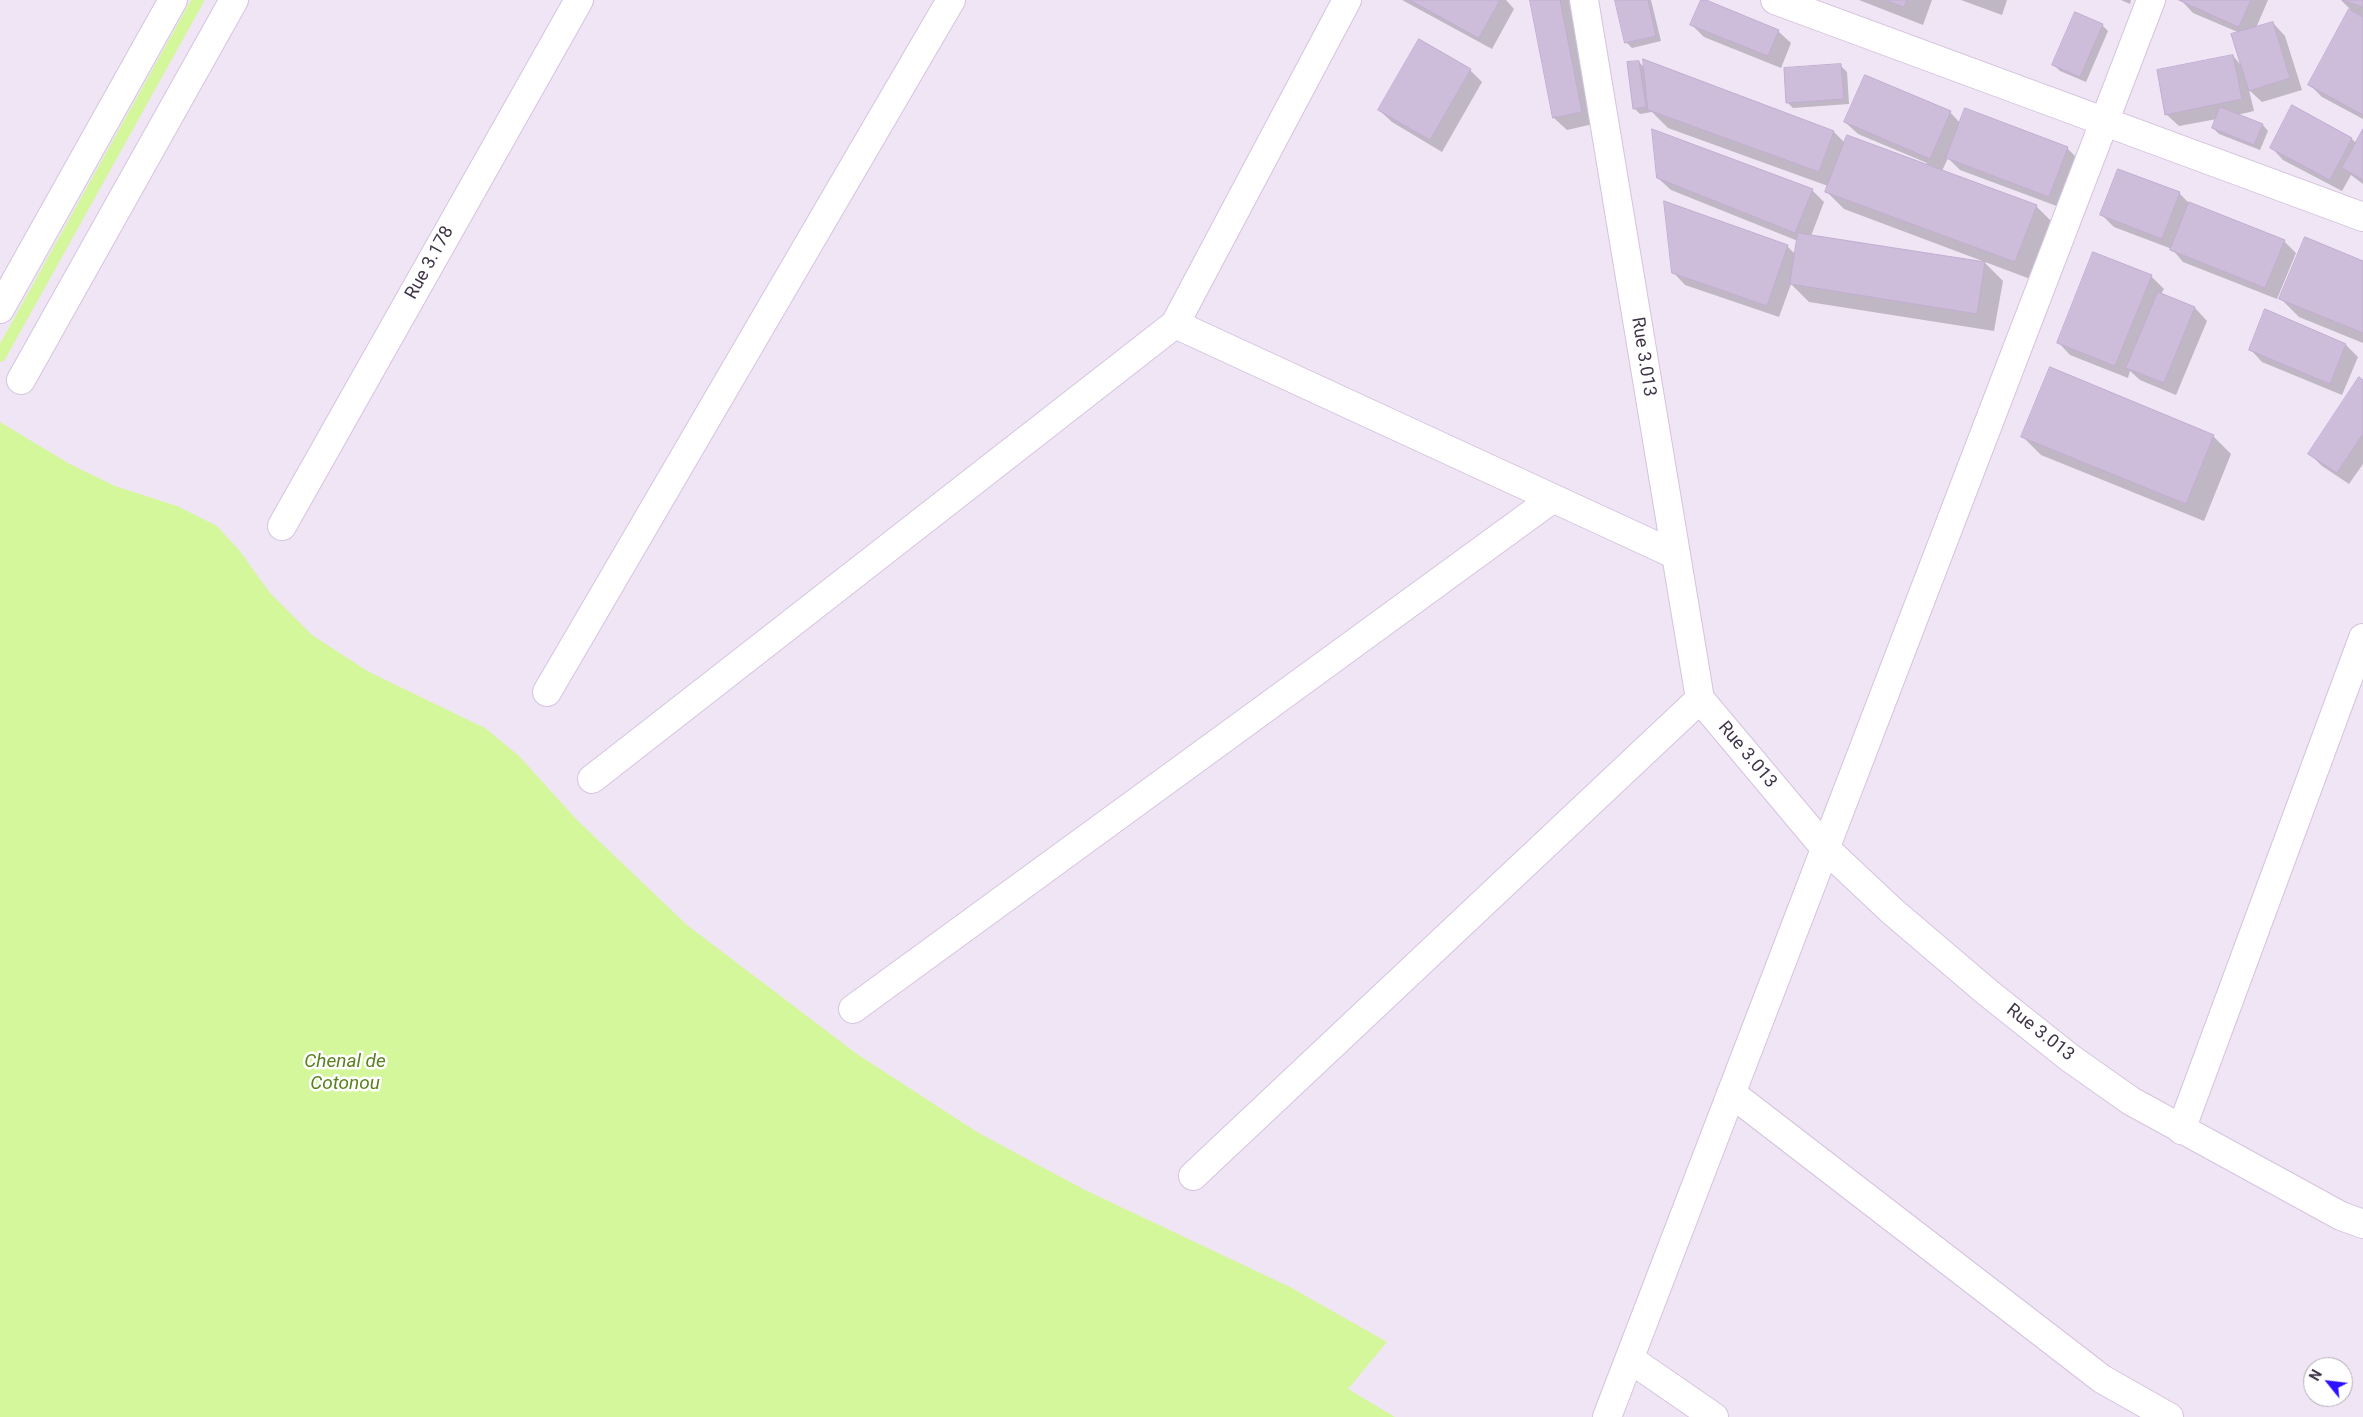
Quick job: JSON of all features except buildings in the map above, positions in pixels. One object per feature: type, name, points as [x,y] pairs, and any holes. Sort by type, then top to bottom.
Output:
[{"type":"street","points":[[0,309],[173,0]]},
{"type":"street","points":[[21,380],[234,0]]},
{"type":"street","name":"Rue 3.178","points":[[282,526],[579,0]]},
{"type":"street","points":[[547,692],[951,0]]},
{"type":"street","points":[[592,779],[1175,324],[1347,0]]},
{"type":"street","name":"Rue 3.013","points":[[1584,0],[1700,699],[1825,848],[1907,923],[2070,1058],[2131,1101],[2182,1130],[2341,1216],[2363,1224]]},
{"type":"street","points":[[1775,0],[2104,119],[2363,217]]},
{"type":"street","points":[[1607,1417],[2151,0]]},
{"type":"street","points":[[1175,324],[1676,555]]},
{"type":"street","points":[[853,1009],[1552,499]]},
{"type":"street","points":[[2182,1130],[2363,638]]},
{"type":"street","points":[[1193,1176],[1700,699]]},
{"type":"street","points":[[1731,1093],[2102,1379],[2168,1417]]},
{"type":"street","points":[[1630,1359],[1714,1417]]},
{"type":"water","name":"Chenal de Cotonou","points":[[0,422],[68,463],[115,486],[177,506],[217,526],[239,550],[270,593],[312,635],[369,672],[485,728],[519,756],[577,820],[687,925],[857,1054],[977,1132],[1085,1190],[1290,1287],[1387,1342],[1348,1389],[1395,1417],[0,1417]]},
{"type":"waterway","points":[[0,356],[198,0]]}]
